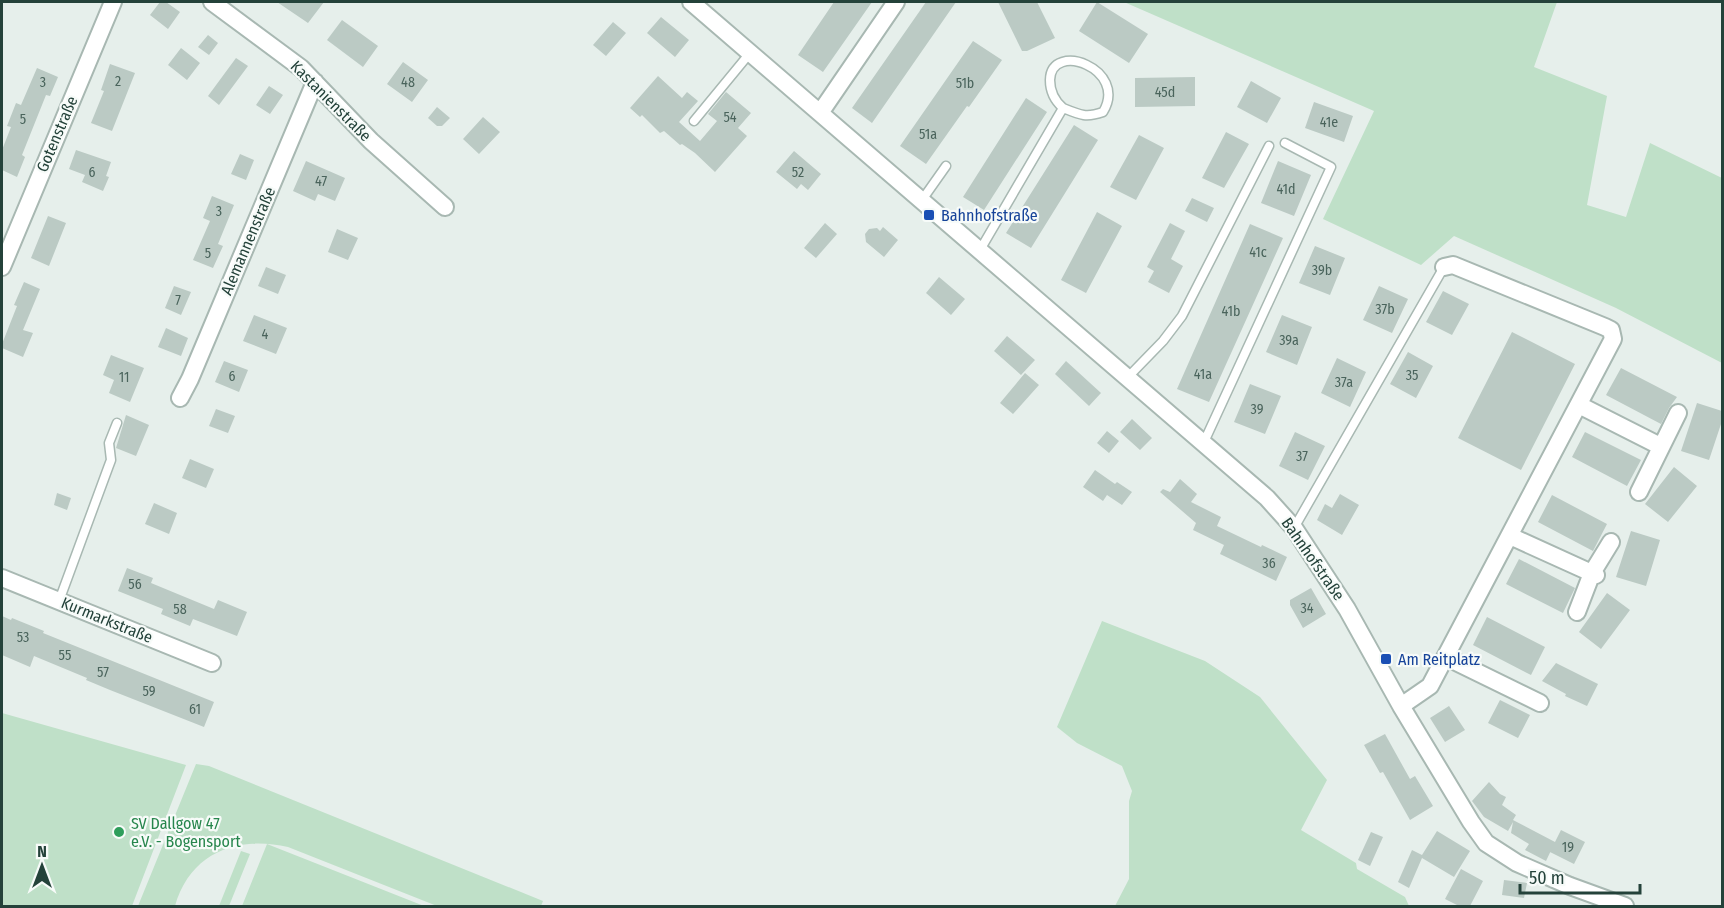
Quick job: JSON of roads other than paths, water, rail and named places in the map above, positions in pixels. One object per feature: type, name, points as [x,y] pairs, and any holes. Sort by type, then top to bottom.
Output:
[{"type":"street","name":"Gotenstraße","points":[[2,267],[113,2]]},
{"type":"street","name":"Kastanienstraße","points":[[212,2],[301,68],[371,141],[445,207]]},
{"type":"street","name":"Bahnhofstraße","points":[[691,2],[1267,498],[1294,528],[1347,609],[1401,706],[1486,843],[1517,863],[1625,906]]},
{"type":"street","points":[[820,113],[896,2]]},
{"type":"street","name":"Alemannenstraße","points":[[180,398],[315,82]]},
{"type":"street","points":[[1401,706],[1430,686],[1613,339],[1611,330],[1453,265],[1444,267]]},
{"type":"street","points":[[1579,405],[1660,446]]},
{"type":"street","points":[[1639,492],[1678,413]]},
{"type":"street","points":[[1510,536],[1594,574]]},
{"type":"street","points":[[1576,612],[1611,542]]},
{"type":"street","name":"Kurmarkstraße","points":[[2,578],[212,663]]},
{"type":"street","points":[[1446,657],[1540,703]]},
{"type":"lane","points":[[694,122],[750,53]]},
{"type":"lane","points":[[1065,60],[1081,61],[1102,76],[1108,84],[1110,100],[1103,112],[1090,116],[1063,108],[1057,103],[1050,87],[1050,73],[1054,67],[1065,60]]},
{"type":"lane","points":[[980,250],[1063,108]]},
{"type":"lane","points":[[1204,442],[1330,167],[1285,143]]},
{"type":"lane","points":[[1128,377],[1163,341],[1182,316],[1269,146]]},
{"type":"lane","points":[[922,200],[946,166]]},
{"type":"lane","points":[[1294,528],[1444,267]]},
{"type":"lane","points":[[59,601],[111,460],[110,443],[117,423]]},
{"type":"place","name":"Bahnhofstraße","points":[[929,215]]},
{"type":"place","name":"Am Reitplatz","points":[[1386,659]]},
{"type":"place","name":"SV Dallgow 47 e.V. - Bogensport","points":[[119,832]]}]
